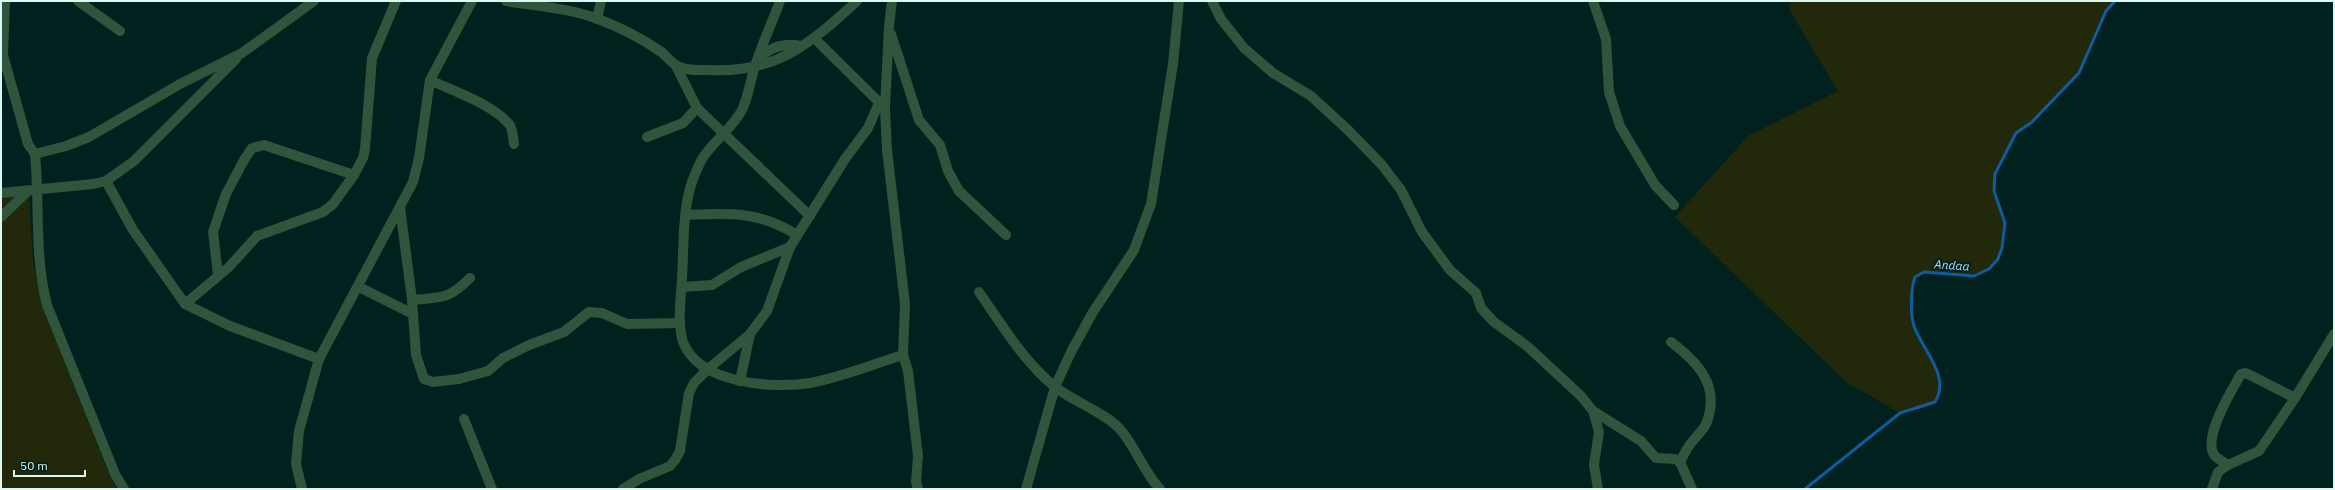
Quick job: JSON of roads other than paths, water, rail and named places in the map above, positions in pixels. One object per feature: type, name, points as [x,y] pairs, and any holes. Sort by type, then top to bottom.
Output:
[{"type":"street","points":[[5,1],[3,55],[28,144],[34,154],[33,190],[40,280],[47,305],[112,467],[124,489]]},
{"type":"street","points":[[78,1],[120,31]]},
{"type":"street","points":[[1,193],[106,181],[134,160],[242,53],[314,1]]},
{"type":"street","points":[[185,304],[229,267],[257,236],[323,212],[333,204],[354,175],[363,158],[365,149],[372,58],[396,1]]},
{"type":"street","points":[[302,489],[296,464],[299,431],[319,360],[359,287],[413,182],[419,158],[430,80],[472,1]]},
{"type":"street","points":[[506,1],[568,11],[597,19],[627,32],[660,51],[676,66],[697,108],[810,216]]},
{"type":"street","points":[[597,19],[601,1]]},
{"type":"street","points":[[780,1],[755,66],[750,90],[742,111],[702,159],[692,183],[686,215],[680,323],[683,341],[689,353],[708,369],[740,381],[787,386],[812,382],[904,355]]},
{"type":"street","points":[[676,66],[688,69],[712,70],[772,63],[814,38],[857,1]]},
{"type":"street","points":[[1026,489],[1055,387],[1071,352],[1093,312],[1134,250],[1151,204],[1173,64],[1179,1]]},
{"type":"street","points":[[1212,1],[1221,19],[1244,48],[1273,72],[1311,96],[1348,130],[1382,165],[1401,190],[1422,232],[1450,270],[1476,293],[1482,308],[1494,322],[1527,346],[1581,396],[1593,411],[1641,441],[1656,458],[1675,459],[1680,462],[1692,489]]},
{"type":"street","points":[[1593,1],[1606,39],[1609,92],[1620,126],[1655,185],[1674,205]]},
{"type":"street","points":[[891,2],[882,106],[889,184],[904,304],[904,355],[908,371],[918,456],[916,482],[918,489]]},
{"type":"street","points":[[889,26],[919,120],[940,146],[948,171],[963,196],[1006,235]]},
{"type":"street","points":[[814,38],[882,106]]},
{"type":"street","points":[[760,56],[775,46],[784,44],[801,46]]},
{"type":"street","points":[[34,154],[66,146],[89,137],[180,84],[242,53]]},
{"type":"street","points":[[430,80],[485,106],[501,117],[510,124],[514,144]]},
{"type":"street","points":[[623,489],[638,480],[666,469],[675,460],[680,451],[689,393],[694,383],[708,369],[750,334],[767,311],[773,298],[790,247],[845,159],[882,106]]},
{"type":"street","points":[[647,137],[683,123],[697,108]]},
{"type":"street","points":[[218,275],[213,232],[226,194],[252,148],[264,146],[354,175]]},
{"type":"street","points":[[106,181],[133,230],[185,304],[230,326],[319,360]]},
{"type":"street","points":[[1,217],[33,190]]},
{"type":"street","points":[[400,208],[412,300],[416,355],[424,379],[433,382],[459,379],[488,371],[503,358],[528,345],[564,332],[589,312],[602,313],[627,324],[680,323]]},
{"type":"street","points":[[686,215],[743,215],[778,222],[797,235]]},
{"type":"street","points":[[682,287],[712,284],[741,267],[790,247]]},
{"type":"street","points":[[412,300],[445,297],[457,291],[470,278]]},
{"type":"street","points":[[359,287],[413,314]]},
{"type":"street","points":[[979,292],[1017,348],[1055,387],[1118,427],[1129,440],[1150,478],[1160,489]]},
{"type":"street","points":[[740,381],[750,334]]},
{"type":"street","points":[[2212,489],[2218,472],[2228,465],[2259,451],[2296,398],[2334,334]]},
{"type":"street","points":[[1671,342],[1687,354],[1702,372],[1707,380],[1712,403],[1705,425],[1689,446],[1680,462]]},
{"type":"street","points":[[2228,465],[2216,456],[2212,450],[2213,439],[2216,424],[2224,402],[2241,374],[2245,373],[2250,375],[2296,398]]},
{"type":"street","points":[[1593,411],[1599,432],[1594,465],[1598,489]]},
{"type":"street","points":[[464,419],[492,489]]},
{"type":"waterway","name":"Andaa","points":[[1805,489],[1900,413],[1935,402],[1939,392],[1940,383],[1938,373],[1918,335],[1914,326],[1912,315],[1915,277],[1924,272],[1974,276],[1989,269],[1998,259],[2002,248],[2005,223],[1994,191],[1995,174],[2016,133],[2032,122],[2079,73],[2106,11],[2115,1]]}]
